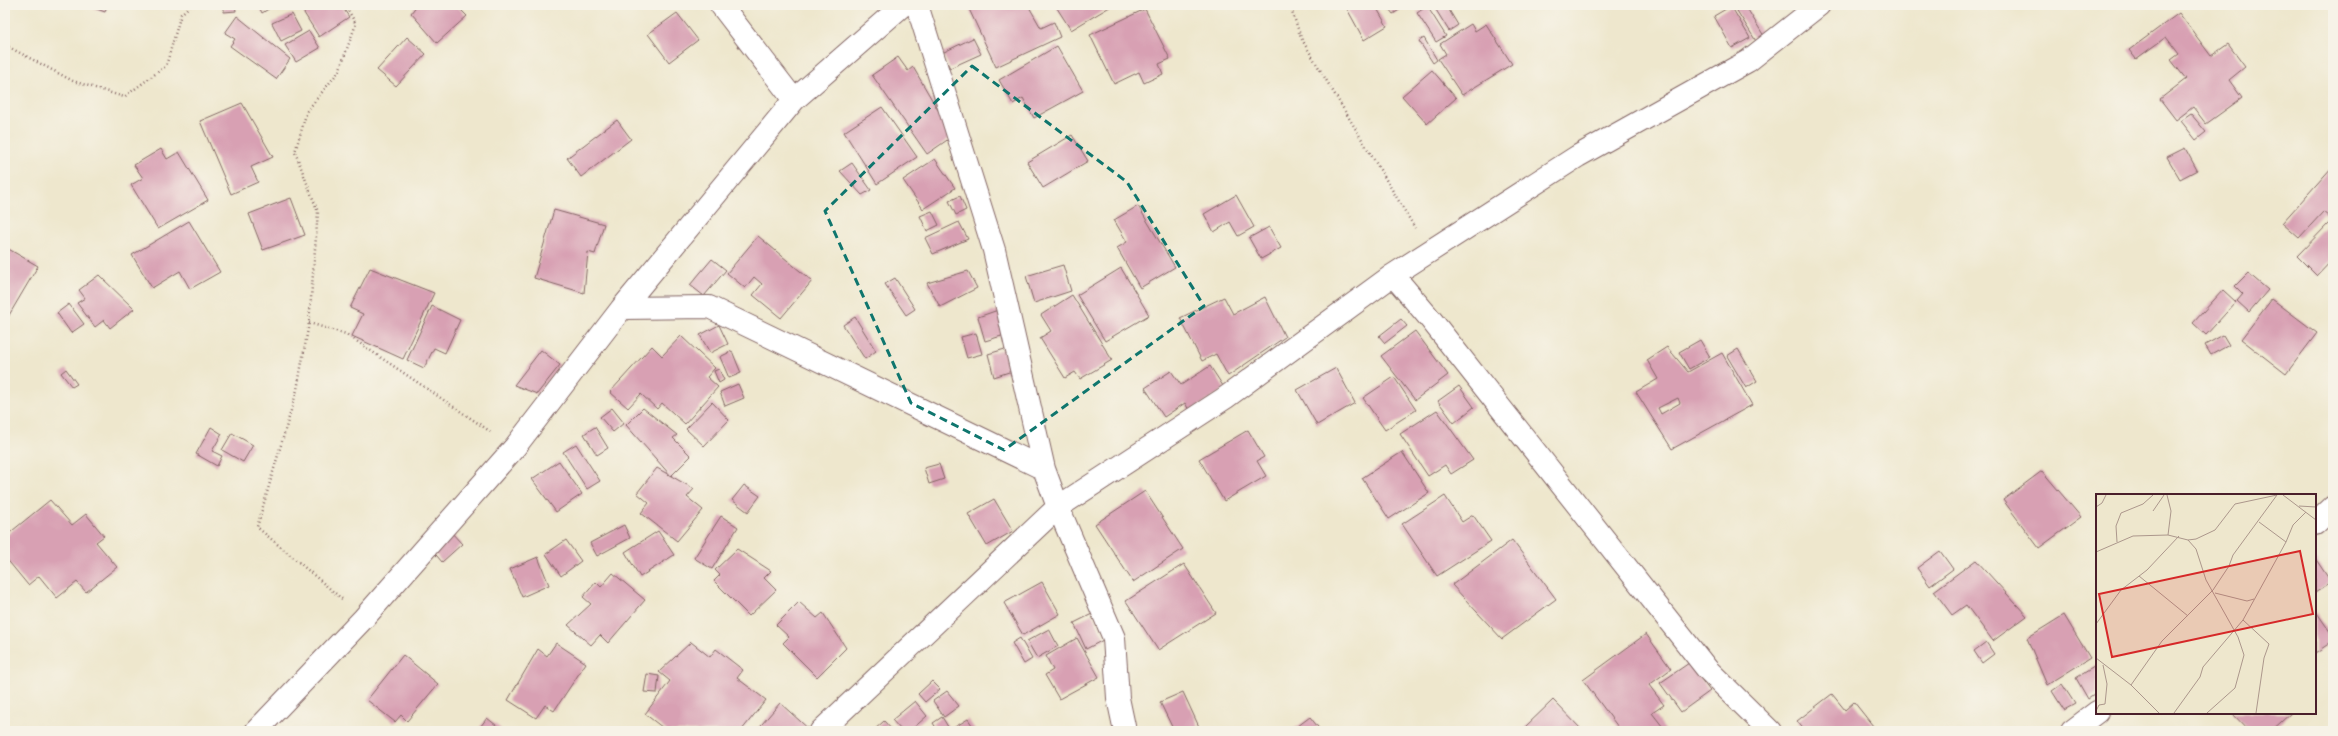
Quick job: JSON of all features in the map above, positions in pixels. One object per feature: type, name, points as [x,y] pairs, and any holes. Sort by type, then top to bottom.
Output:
[{"type":"street","points":[[721,5],[794,100]]},
{"type":"street","points":[[256,731],[364,618],[515,447],[622,308],[794,100],[903,5]]},
{"type":"street","points":[[918,5],[994,250],[1044,469],[1058,507],[1114,638],[1118,698],[1125,731]]},
{"type":"street","points":[[822,731],[1058,507],[1225,398],[1393,275],[1578,156],[1748,61],[1819,5]]},
{"type":"street","points":[[1393,275],[1432,321],[1707,669],[1770,731]]},
{"type":"street","points":[[622,308],[709,307],[1044,469]]},
{"type":"street","points":[[2316,523],[2333,507]]},
{"type":"street","points":[[2072,731],[2096,713]]},
{"type":"path","points":[[5,45],[73,81],[124,97],[166,66],[181,14],[190,5]]},
{"type":"path","points":[[345,5],[356,24],[339,71],[307,111],[295,152],[318,212],[309,323],[297,390],[257,528],[364,618]]},
{"type":"path","points":[[1290,5],[1301,38],[1429,252]]},
{"type":"path","points":[[309,323],[346,334],[515,447]]},
{"type":"highlighted area","points":[[972,66],[1127,182],[1204,306],[1004,450],[911,403],[825,211]]},
{"type":"building","points":[[86,5],[107,5],[105,12]]},
{"type":"building","points":[[224,5],[235,5],[236,11],[224,12]]},
{"type":"building","points":[[258,5],[275,5],[262,13]]},
{"type":"building","points":[[299,5],[341,5],[349,17],[319,37]]},
{"type":"building","points":[[417,5],[456,5],[467,16],[437,43],[411,13]]},
{"type":"building","points":[[979,5],[1028,5],[1041,28],[1054,22],[1060,37],[996,67],[969,9]]},
{"type":"building","points":[[1055,5],[1113,5],[1071,30]]},
{"type":"building","points":[[1350,5],[1375,5],[1387,26],[1364,40],[1346,7]]},
{"type":"building","points":[[1386,5],[1403,5],[1404,7],[1393,14]]},
{"type":"building","points":[[1433,5],[1446,5],[1458,25],[1449,31]]},
{"type":"building","points":[[1745,5],[1767,41],[1759,46],[1734,6]]},
{"type":"building","points":[[1427,6],[1446,36],[1436,42],[1417,13]]},
{"type":"building","points":[[1731,6],[1750,38],[1732,48],[1714,16]]},
{"type":"building","points":[[1145,9],[1170,59],[1159,64],[1163,74],[1144,83],[1139,72],[1114,84],[1090,35]]},
{"type":"building","points":[[677,13],[698,40],[669,62],[648,34]]},
{"type":"building","points":[[2179,13],[2211,56],[2228,44],[2245,67],[2229,80],[2242,98],[2206,124],[2193,107],[2176,120],[2160,99],[2186,79],[2171,60],[2179,54],[2166,37],[2136,59],[2129,50]]},
{"type":"building","points":[[292,14],[301,31],[281,41],[272,23]]},
{"type":"building","points":[[237,16],[290,59],[276,79],[230,46],[235,39],[225,33]]},
{"type":"building","points":[[1471,24],[1475,31],[1486,24],[1512,64],[1462,95],[1438,59],[1446,54],[1440,44]]},
{"type":"building","points":[[309,31],[320,48],[296,62],[285,45]]},
{"type":"building","points":[[407,37],[426,54],[396,86],[377,70]]},
{"type":"building","points":[[973,38],[981,54],[950,68],[942,53]]},
{"type":"building","points":[[1424,38],[1437,60],[1433,63],[1419,41]]},
{"type":"building","points":[[1057,46],[1083,91],[1034,118],[1023,98],[1013,104],[999,80]]},
{"type":"building","points":[[898,57],[908,71],[913,67],[953,136],[927,154],[872,75]]},
{"type":"building","points":[[1432,70],[1456,98],[1427,124],[1402,96]]},
{"type":"building","points":[[242,103],[273,157],[251,167],[258,182],[231,194],[200,121]]},
{"type":"building","points":[[882,107],[917,157],[877,184],[844,132]]},
{"type":"building","points":[[2191,114],[2206,132],[2196,140],[2181,121]]},
{"type":"building","points":[[617,120],[631,139],[581,177],[567,158]]},
{"type":"building","points":[[1072,135],[1088,161],[1043,188],[1027,162]]},
{"type":"building","points":[[2185,148],[2197,170],[2180,179],[2167,157]]},
{"type":"building","points":[[161,149],[167,159],[179,152],[208,200],[158,229],[131,185],[143,178],[134,165]]},
{"type":"building","points":[[935,159],[955,188],[923,209],[903,180]]},
{"type":"building","points":[[852,163],[871,190],[862,195],[840,171]]},
{"type":"building","points":[[2333,166],[2333,220],[2323,212],[2299,238],[2282,223]]},
{"type":"building","points":[[1236,195],[1254,227],[1238,236],[1230,222],[1214,232],[1204,214]]},
{"type":"building","points":[[960,196],[966,210],[956,215],[949,201]]},
{"type":"building","points":[[291,198],[305,235],[263,250],[249,214]]},
{"type":"building","points":[[1138,206],[1175,267],[1140,288],[1117,248],[1127,242],[1114,220]]},
{"type":"building","points":[[554,210],[604,224],[595,254],[588,252],[584,293],[534,278]]},
{"type":"building","points":[[932,211],[939,225],[927,231],[920,216]]},
{"type":"building","points":[[189,221],[220,272],[190,289],[180,271],[152,288],[132,255]]},
{"type":"building","points":[[959,222],[968,239],[933,254],[925,238]]},
{"type":"building","points":[[2330,222],[2333,225],[2333,259],[2317,276],[2297,256]]},
{"type":"building","points":[[1269,227],[1281,248],[1261,259],[1249,238]]},
{"type":"building","points":[[758,236],[812,281],[781,318],[753,295],[762,284],[754,277],[745,288],[727,273]]},
{"type":"building","points":[[5,247],[38,266],[5,322]]},
{"type":"building","points":[[712,259],[726,270],[704,296],[690,285]]},
{"type":"building","points":[[1063,265],[1071,291],[1034,303],[1026,276]]},
{"type":"building","points":[[370,268],[434,293],[403,359],[352,336],[363,314],[350,308]]},
{"type":"building","points":[[1121,268],[1149,315],[1105,341],[1077,295]]},
{"type":"building","points":[[968,271],[977,288],[940,307],[927,283]]},
{"type":"building","points":[[2248,273],[2268,290],[2249,312],[2237,301],[2243,294],[2235,286]]},
{"type":"building","points":[[99,275],[134,309],[110,328],[104,320],[95,327],[77,303],[85,298],[79,290]]},
{"type":"building","points":[[895,278],[915,309],[906,315],[885,284]]},
{"type":"building","points":[[2223,290],[2236,302],[2206,335],[2193,323]]},
{"type":"building","points":[[1072,295],[1112,360],[1080,379],[1075,372],[1065,378],[1040,338],[1051,331],[1041,315]]},
{"type":"building","points":[[1224,297],[1233,314],[1265,297],[1285,337],[1228,376],[1216,354],[1202,361],[1180,318]]},
{"type":"building","points":[[2272,299],[2317,333],[2286,374],[2241,339]]},
{"type":"building","points":[[69,304],[84,324],[71,333],[57,313]]},
{"type":"building","points":[[432,306],[460,320],[445,353],[434,348],[424,368],[407,360]]},
{"type":"building","points":[[1001,309],[1008,334],[985,341],[978,317]]},
{"type":"building","points":[[855,317],[876,351],[865,359],[843,325]]},
{"type":"building","points":[[1401,319],[1407,326],[1385,343],[1379,336]]},
{"type":"building","points":[[719,325],[728,344],[710,353],[700,335]]},
{"type":"building","points":[[1415,331],[1448,375],[1415,400],[1381,356]]},
{"type":"building","points":[[976,333],[982,354],[967,358],[961,337]]},
{"type":"building","points":[[2223,335],[2229,345],[2211,355],[2205,345]]},
{"type":"building","points":[[681,336],[715,368],[707,377],[718,387],[685,424],[662,403],[657,409],[641,394],[628,408],[610,392],[652,346],[662,356]]},
{"type":"building","points":[[1700,340],[1710,357],[1689,369],[1679,352]]},
{"type":"building","points":[[1667,347],[1688,372],[1722,353],[1752,405],[1672,449],[1636,392],[1658,379],[1647,360]],"holes":[[[1678,398],[1680,403],[1661,414],[1658,408]]]},
{"type":"building","points":[[1005,349],[1012,371],[994,377],[988,354]]},
{"type":"building","points":[[1738,349],[1757,381],[1746,388],[1727,356]]},
{"type":"building","points":[[541,350],[560,365],[537,394],[514,385]]},
{"type":"building","points":[[732,351],[741,373],[729,378],[720,357]]},
{"type":"building","points":[[1210,366],[1225,389],[1190,412],[1185,403],[1164,417],[1145,388],[1171,371],[1181,385]]},
{"type":"building","points":[[1336,368],[1355,403],[1317,425],[1297,390]]},
{"type":"building","points":[[66,369],[77,384],[72,387],[61,373]]},
{"type":"building","points":[[719,369],[724,380],[719,383],[714,371]]},
{"type":"building","points":[[1394,377],[1416,410],[1385,430],[1363,398]]},
{"type":"building","points":[[738,384],[744,398],[725,406],[720,392]]},
{"type":"building","points":[[1459,386],[1474,407],[1454,423],[1438,401]]},
{"type":"building","points":[[712,402],[729,420],[704,446],[686,429]]},
{"type":"building","points":[[612,408],[624,423],[613,432],[600,417]]},
{"type":"building","points":[[643,408],[677,435],[673,438],[691,456],[671,476],[626,425]]},
{"type":"building","points":[[1437,410],[1473,460],[1451,474],[1445,465],[1428,476],[1400,434]]},
{"type":"building","points":[[211,427],[222,434],[212,451],[222,456],[217,466],[196,454]]},
{"type":"building","points":[[595,427],[608,448],[597,455],[584,434]]},
{"type":"building","points":[[1248,430],[1264,457],[1257,461],[1266,476],[1224,501],[1199,459]]},
{"type":"building","points":[[232,433],[253,445],[243,462],[222,450]]},
{"type":"building","points":[[576,444],[600,481],[587,489],[563,452]]},
{"type":"building","points":[[1402,452],[1429,493],[1389,519],[1362,478]]},
{"type":"building","points":[[559,461],[582,494],[556,512],[532,479]]},
{"type":"building","points":[[939,464],[944,479],[929,484],[924,468]]},
{"type":"building","points":[[657,468],[694,489],[687,497],[703,510],[677,541],[641,513],[649,503],[637,493]]},
{"type":"building","points":[[2042,471],[2081,517],[2039,548],[2003,500]]},
{"type":"building","points":[[744,485],[760,496],[748,512],[732,500]]},
{"type":"building","points":[[1145,491],[1183,549],[1133,582],[1095,524]]},
{"type":"building","points":[[1445,496],[1462,522],[1473,515],[1491,541],[1437,576],[1402,524]]},
{"type":"building","points":[[994,499],[1013,531],[987,546],[968,514]]},
{"type":"building","points":[[50,500],[72,525],[86,514],[104,536],[96,542],[117,567],[86,592],[77,582],[57,598],[39,576],[28,585],[5,557],[5,538],[7,535]]},
{"type":"building","points":[[721,516],[738,527],[712,569],[694,558]]},
{"type":"building","points":[[624,525],[630,538],[597,556],[590,543]]},
{"type":"building","points":[[450,531],[462,544],[442,562],[431,549]]},
{"type":"building","points":[[658,531],[674,555],[640,577],[625,552]]},
{"type":"building","points":[[566,540],[581,561],[561,576],[546,554]]},
{"type":"building","points":[[1512,540],[1556,599],[1502,639],[1452,585]]},
{"type":"building","points":[[737,549],[771,571],[764,578],[776,590],[749,616],[714,581],[720,575],[715,570]]},
{"type":"building","points":[[1940,551],[1953,569],[1930,586],[1917,568]]},
{"type":"building","points":[[538,557],[549,585],[522,597],[510,569]]},
{"type":"building","points":[[1976,560],[2027,616],[1993,641],[1966,605],[1952,615],[1934,591]]},
{"type":"building","points":[[2316,560],[2331,582],[2316,592]]},
{"type":"building","points":[[1184,564],[1216,613],[1158,650],[1126,601]]},
{"type":"building","points":[[613,573],[645,600],[608,643],[600,635],[591,645],[568,625],[591,604],[583,597],[596,582],[601,587]]},
{"type":"building","points":[[1042,582],[1060,614],[1023,635],[1004,603]]},
{"type":"building","points":[[799,602],[817,618],[823,613],[846,648],[817,677],[783,643],[789,637],[776,625]]},
{"type":"building","points":[[2316,611],[2333,636],[2333,641],[2316,652]]},
{"type":"building","points":[[1092,614],[1105,639],[1086,649],[1074,623]]},
{"type":"building","points":[[2064,615],[2090,658],[2047,685],[2027,638]]},
{"type":"building","points":[[1049,629],[1058,646],[1037,658],[1027,641]]},
{"type":"building","points":[[1646,634],[1671,669],[1649,685],[1664,705],[1652,713],[1666,731],[1621,731],[1583,680]]},
{"type":"building","points":[[1020,638],[1032,659],[1024,664],[1012,643]]},
{"type":"building","points":[[1077,638],[1099,677],[1059,699],[1045,675],[1053,670],[1046,656]]},
{"type":"building","points":[[691,642],[710,657],[716,649],[743,670],[737,678],[766,700],[741,731],[667,731],[645,714],[670,681],[659,672]]},
{"type":"building","points":[[1986,642],[1994,654],[1982,663],[1974,651]]},
{"type":"building","points":[[556,643],[586,663],[554,711],[545,705],[536,718],[508,700],[538,649],[547,656]]},
{"type":"building","points":[[403,655],[438,684],[407,721],[401,715],[395,722],[367,700]]},
{"type":"building","points":[[1689,663],[1710,691],[1681,712],[1660,683]]},
{"type":"building","points":[[2096,666],[2096,694],[2088,699],[2076,678]]},
{"type":"building","points":[[647,674],[659,676],[657,693],[644,692]]},
{"type":"building","points":[[932,681],[940,689],[925,702],[918,694]]},
{"type":"building","points":[[2062,684],[2075,704],[2064,710],[2052,691]]},
{"type":"building","points":[[947,691],[959,706],[944,717],[933,701]]},
{"type":"building","points":[[1183,692],[1201,731],[1174,731],[1160,702]]},
{"type":"building","points":[[1832,694],[1845,710],[1854,702],[1877,731],[1805,731],[1797,721]]},
{"type":"building","points":[[1553,700],[1583,731],[1528,731],[1525,727]]},
{"type":"building","points":[[915,701],[927,716],[910,731],[902,731],[892,720]]},
{"type":"building","points":[[780,703],[811,731],[756,731]]},
{"type":"building","points":[[2233,714],[2290,714],[2271,731],[2249,731]]},
{"type":"building","points":[[942,717],[950,730],[968,719],[976,731],[938,731],[933,723]]},
{"type":"building","points":[[1310,717],[1321,731],[1295,731],[1294,729]]},
{"type":"building","points":[[487,718],[501,729],[500,731],[477,731]]},
{"type":"building","points":[[884,721],[893,731],[873,731]]}]
